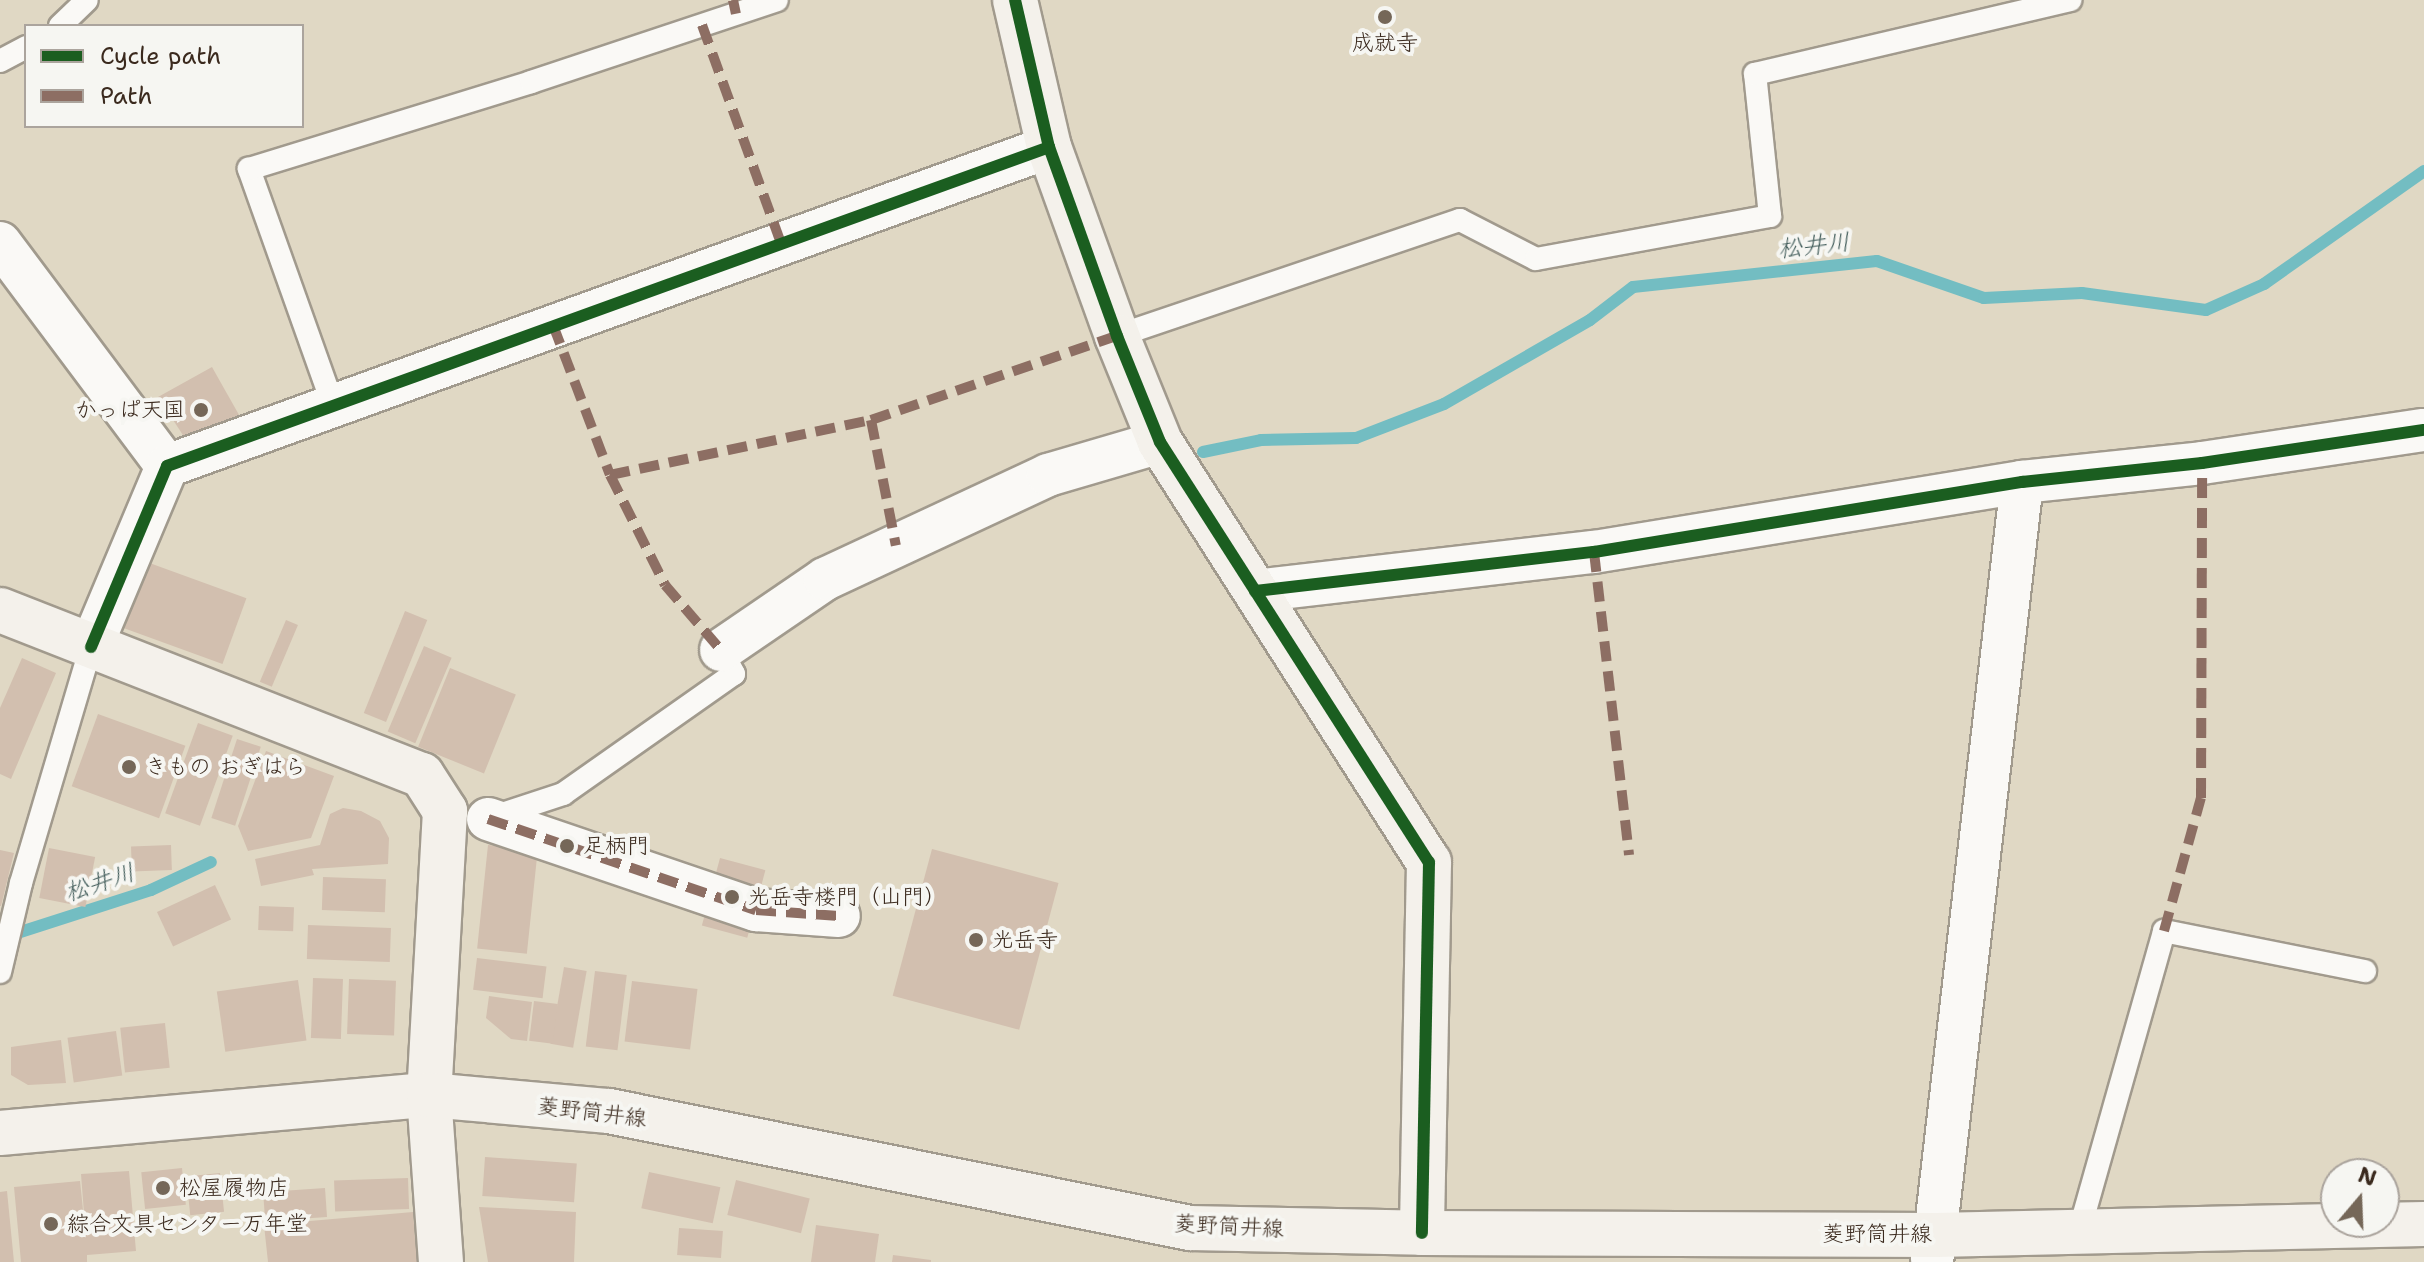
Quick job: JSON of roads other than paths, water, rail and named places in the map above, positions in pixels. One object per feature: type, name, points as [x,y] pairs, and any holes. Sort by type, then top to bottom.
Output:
[{"type":"main road","points":[[1015,0],[1049,147],[1117,336],[1165,450],[1429,862],[1422,1233]]},
{"type":"main road","points":[[0,610],[422,775],[445,811],[429,1095],[441,1262]]},
{"type":"main road","name":"菱野筒井線","points":[[0,1133],[429,1095],[609,1111],[1190,1228],[1934,1248],[2079,1232],[2424,1224]]},
{"type":"street","points":[[91,647],[167,466],[1049,147]]},
{"type":"street","points":[[0,243],[167,466]]},
{"type":"street","points":[[1255,591],[1594,552],[2022,482],[2202,463],[2424,430]]},
{"type":"street","points":[[721,650],[839,573],[1048,475],[1165,450]]},
{"type":"street","points":[[1934,1248],[2022,482]]},
{"type":"street","points":[[488,819],[756,910],[839,916]]},
{"type":"lane","points":[[62,24],[87,0]]},
{"type":"lane","points":[[333,405],[249,169],[531,82],[777,0]]},
{"type":"lane","points":[[1117,336],[1460,220],[1536,259],[1770,216],[1755,74],[2070,0]]},
{"type":"lane","points":[[0,61],[24,48]]},
{"type":"lane","points":[[1,968],[13,915],[91,647]]},
{"type":"lane","points":[[445,811],[488,819],[563,794],[734,674],[721,650]]},
{"type":"lane","points":[[2079,1232],[2164,931],[2365,971]]},
{"type":"waterway","name":"松井川","points":[[1203,452],[1261,440],[1356,438],[1444,404],[1590,320],[1633,287],[1877,261],[1984,298],[2082,293],[2206,310],[2264,284],[2424,171]]},
{"type":"waterway","name":"松井川","points":[[8,936],[151,890],[211,862]]},
{"type":"place","name":"成就寺","points":[[1385,17]]},
{"type":"place","name":"かっぱ天国","points":[[201,410]]},
{"type":"place","name":"きもの おぎはら","points":[[129,767]]},
{"type":"place","name":"足柄門","points":[[567,846]]},
{"type":"place","name":"光岳寺楼門（山門）","points":[[732,897]]},
{"type":"place","name":"光岳寺","points":[[976,940]]},
{"type":"place","name":"松屋履物店","points":[[163,1188]]},
{"type":"place","name":"綜合文具センター万年堂","points":[[51,1224]]}]
